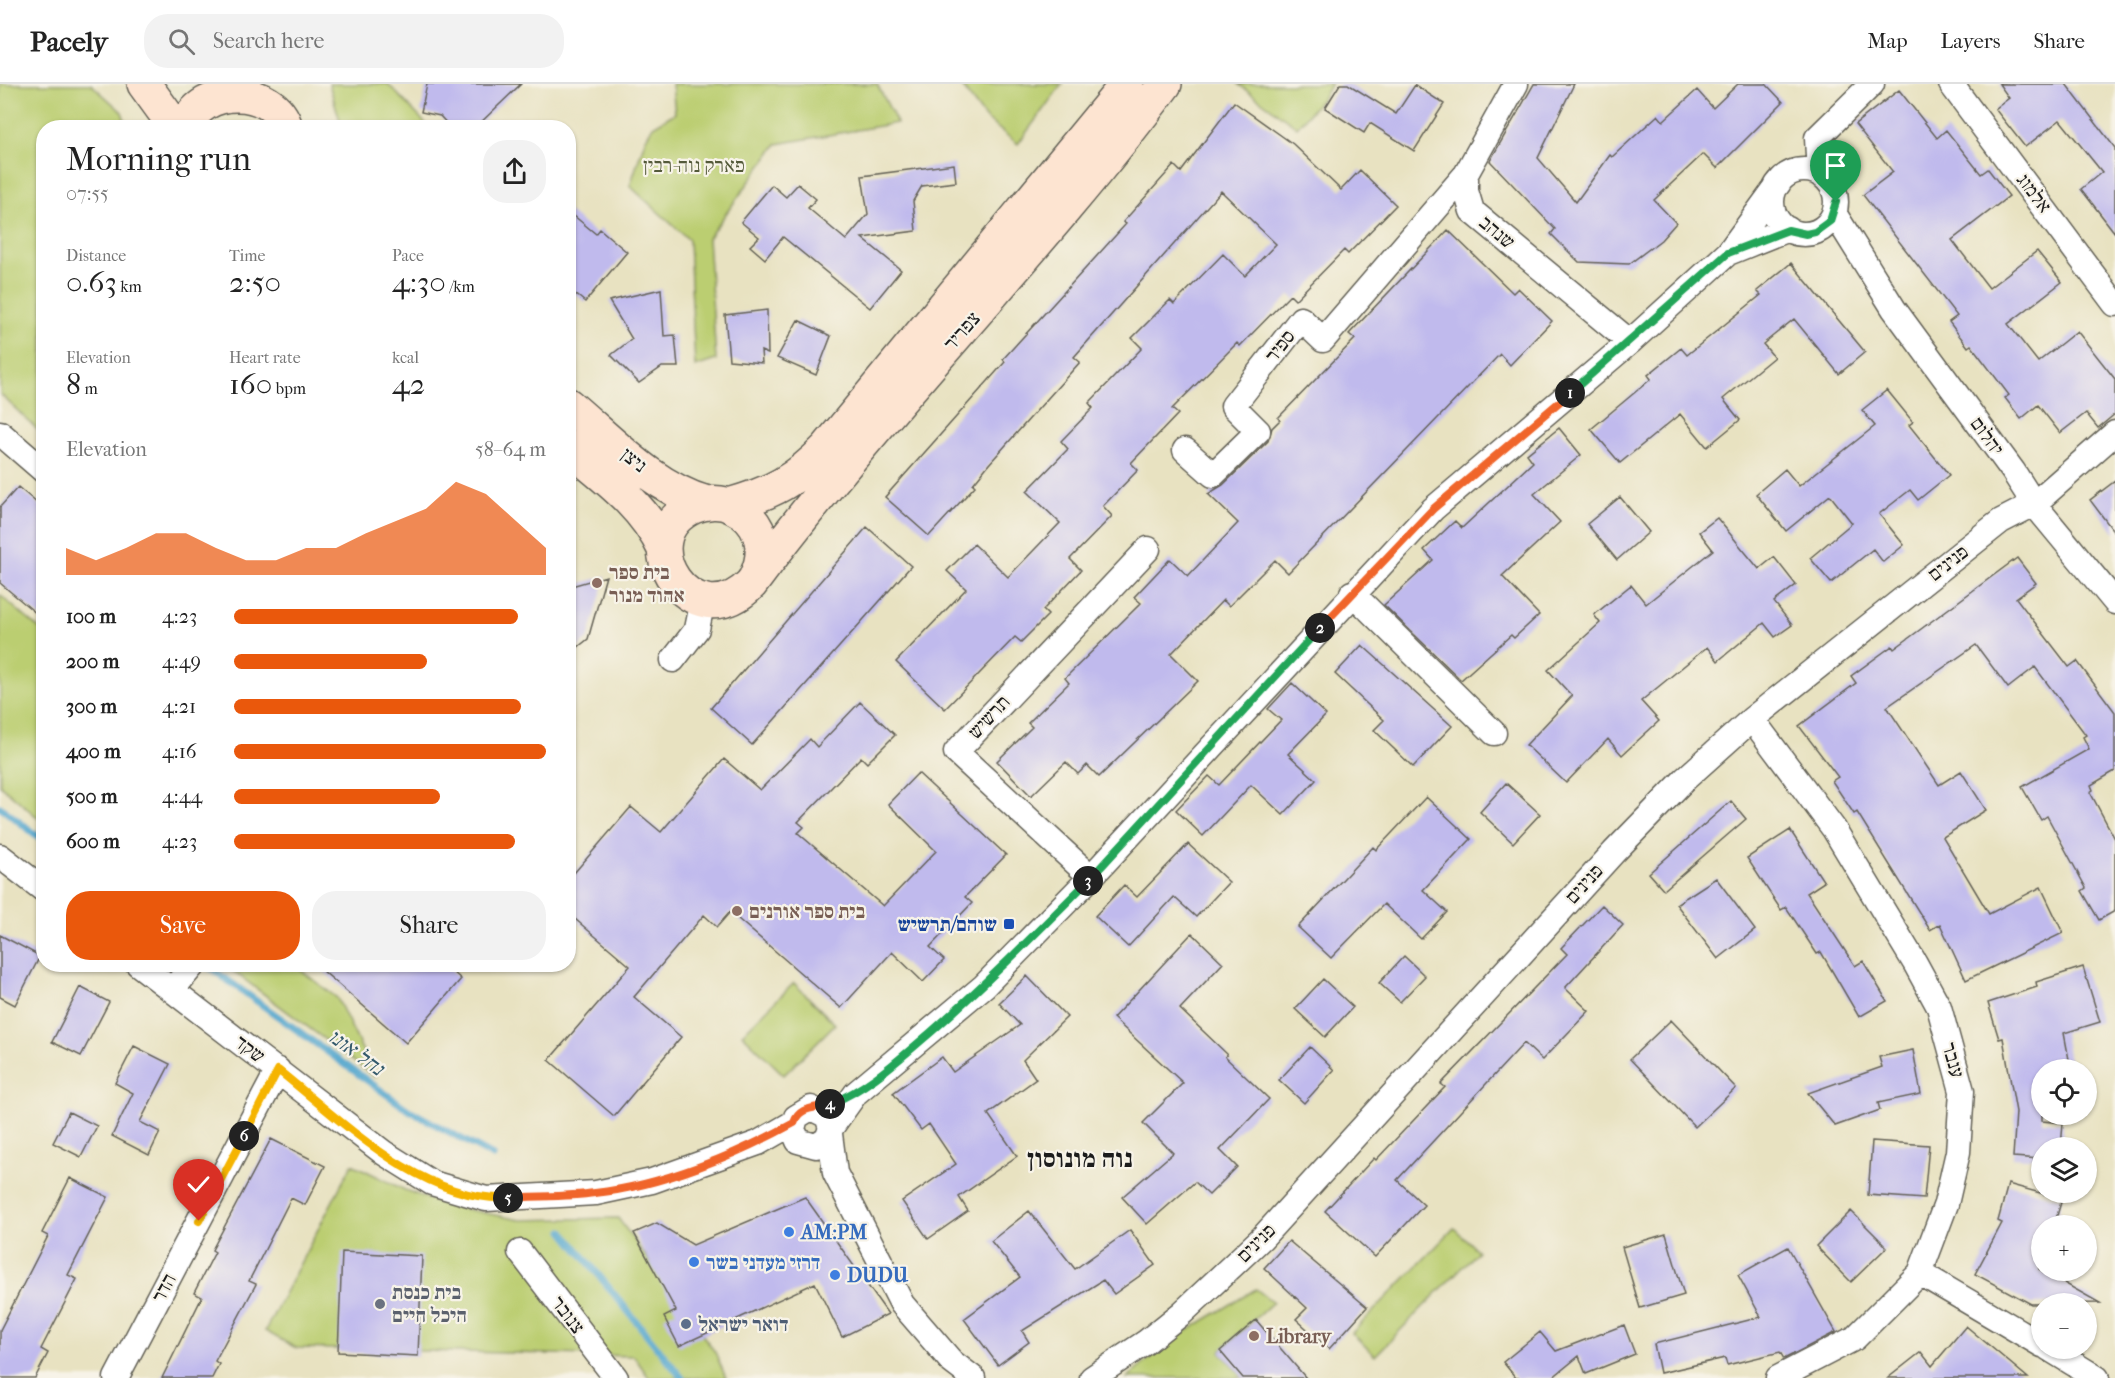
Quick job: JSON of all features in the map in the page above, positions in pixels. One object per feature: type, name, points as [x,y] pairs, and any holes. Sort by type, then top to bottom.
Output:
[{"type":"street","points":[[144,84],[170,120]]},
{"type":"street","name":"צפריר","points":[[718,504],[773,491],[793,480],[827,448],[1127,84]]},
{"type":"street","name":"צפריר","points":[[756,576],[829,486],[1035,245],[1165,84]]},
{"type":"street","points":[[1466,174],[1516,84]]},
{"type":"street","points":[[1819,174],[1817,138],[1872,84]]},
{"type":"street","name":"אלמוג","points":[[1951,84],[2115,304]]},
{"type":"street","points":[[189,120],[192,113],[205,99],[229,86],[246,88],[266,97],[281,113],[283,120]]},
{"type":"street","points":[[1797,171],[1819,174],[1834,190],[1834,213],[1823,228],[1806,234],[1788,230],[1728,253],[1779,183],[1797,171]]},
{"type":"street","name":"שנהב","points":[[1466,174],[1466,191],[1472,211],[1630,342]]},
{"type":"street","name":"ספיר","points":[[1185,450],[1213,475],[1221,468],[1257,431],[1233,406],[1301,320],[1323,340],[1466,174]]},
{"type":"street","points":[[1779,183],[1772,203],[1774,213],[1788,230]]},
{"type":"street","name":"יהלום","points":[[1834,213],[1894,309],[2013,471],[2034,504],[2115,602]]},
{"type":"street","name":"יהלום","points":[[1815,232],[1865,265]]},
{"type":"street","name":"שקד","points":[[148,972],[384,1153],[432,1183],[486,1199],[596,1193],[652,1181],[758,1143],[814,1131],[984,986],[1091,877],[1352,593],[1433,509],[1630,342],[1728,253]]},
{"type":"street","name":"ניצן","points":[[576,412],[658,479],[688,498],[718,504]]},
{"type":"street","name":"פנינים","points":[[1092,1378],[1146,1342],[1182,1313],[1262,1238],[1614,852],[1685,779],[1752,719],[2001,522],[2034,504],[2115,432]]},
{"type":"street","points":[[0,433],[36,464]]},
{"type":"street","name":"ניצן","points":[[576,454],[628,498],[652,527],[664,549]]},
{"type":"street","points":[[718,504],[744,513],[758,530],[763,549],[756,576],[747,588],[732,597],[717,601],[703,600],[687,593],[676,584],[668,570],[664,549],[668,534],[678,518],[690,509],[718,504]]},
{"type":"street","name":"תרשיש","points":[[1091,877],[956,752],[1148,549]]},
{"type":"street","points":[[1352,593],[1494,733]]},
{"type":"street","points":[[673,660],[697,628],[703,600]]},
{"type":"street","name":"ענבר","points":[[1752,719],[1834,829],[1939,1007],[1962,1091],[1958,1152],[1947,1204],[1920,1272],[1855,1338],[1778,1378]]},
{"type":"street","points":[[0,856],[36,884]]},
{"type":"street","points":[[172,990],[188,972]]},
{"type":"street","name":"הדר","points":[[116,1378],[278,1070]]},
{"type":"street","points":[[814,1131],[902,1304],[952,1362],[973,1378]]},
{"type":"street","name":"צנובר","points":[[520,1252],[616,1378]]},
{"type":"street","points":[[1920,1272],[2031,1338]]},
{"type":"street","points":[[2066,1359],[2097,1378]]},
{"type":"green space","points":[[0,84],[91,84],[122,112],[125,120],[36,120],[36,428],[0,394]]},
{"type":"green space","points":[[329,84],[388,84],[422,120],[340,120]]},
{"type":"green space","name":"פארק נוה-רבין","points":[[672,84],[877,84],[897,123],[777,144],[708,238],[716,360],[695,367],[689,240],[630,186],[645,140],[653,126],[675,113]]},
{"type":"green space","points":[[960,84],[1062,84],[1018,144],[985,118]]},
{"type":"green space","points":[[1238,84],[1331,84],[1297,127]]},
{"type":"green space","points":[[0,595],[36,626],[36,816],[0,785]]},
{"type":"green space","points":[[234,972],[303,972],[337,998],[376,1078]]},
{"type":"green space","points":[[794,983],[835,1024],[784,1075],[742,1034]]},
{"type":"green space","points":[[352,1164],[405,1190],[445,1205],[520,1220],[618,1218],[715,1352],[726,1378],[649,1378],[634,1356],[296,1348],[265,1331]]},
{"type":"green space","points":[[1454,1228],[1478,1251],[1375,1356],[1352,1333]]},
{"type":"green space","points":[[1256,1289],[1273,1302],[1220,1351],[1243,1378],[1127,1378],[1175,1338]]},
{"type":"building","points":[[427,84],[521,84],[483,120],[444,120],[440,116],[421,112]]},
{"type":"building","points":[[1340,84],[1348,84],[1396,114],[1415,85],[1444,104],[1414,151],[1370,123],[1364,133],[1325,108]]},
{"type":"building","points":[[1534,84],[1574,84],[1538,158],[1576,202],[1610,155],[1612,157],[1658,115],[1663,121],[1697,90],[1713,108],[1738,84],[1766,84],[1783,102],[1717,168],[1703,154],[1654,200],[1676,223],[1661,240],[1629,264],[1579,262],[1551,234],[1555,229],[1490,161]]},
{"type":"building","points":[[1999,84],[2066,84],[2115,148],[2115,233],[2081,189],[2102,172],[2060,120],[2025,147],[1995,109],[2009,98]]},
{"type":"building","points":[[1899,90],[1937,138],[1946,130],[1981,174],[1988,169],[2009,196],[1952,240],[1989,288],[2037,251],[2062,282],[2008,324],[2038,362],[2077,331],[2115,379],[2115,414],[2098,428],[2086,413],[2060,433],[2038,405],[2021,419],[2005,398],[2009,395],[1971,345],[1968,347],[1949,322],[1957,316],[1863,195],[1893,172],[1855,124]]},
{"type":"building","points":[[1234,102],[1293,144],[1341,190],[1360,170],[1396,205],[1348,254],[1344,250],[1295,300],[1290,295],[1240,346],[1237,343],[1172,409],[1178,414],[1131,463],[1138,470],[1103,506],[1112,516],[1070,559],[1081,570],[1043,610],[1048,615],[1021,642],[1015,637],[945,709],[896,662],[966,589],[947,571],[974,544],[1008,577],[1060,523],[1027,491],[1068,449],[1061,441],[1093,408],[1089,403],[1142,348],[1132,338],[1170,300],[1174,304],[1223,254],[1245,276],[1276,244],[1221,191],[1074,357],[1080,362],[989,464],[973,484],[975,486],[929,536],[885,497],[1005,362],[1003,359],[1126,224],[1123,222],[1174,165],[1181,172]]},
{"type":"building","points":[[954,164],[956,182],[922,186],[913,201],[916,231],[862,238],[901,270],[870,308],[783,237],[765,259],[750,246],[759,237],[741,222],[772,185],[786,197],[798,184],[816,199],[808,208],[846,240],[868,214],[862,176]]},
{"type":"building","points":[[576,218],[596,234],[600,229],[627,252],[585,302],[576,295]]},
{"type":"building","points":[[1448,230],[1513,293],[1518,288],[1552,321],[1510,365],[1500,354],[1288,573],[1275,560],[1229,606],[1223,600],[1171,654],[1198,681],[1099,777],[1087,765],[1078,774],[1066,762],[1031,796],[997,761],[1032,727],[1028,723],[1069,683],[1065,678],[1141,603],[1134,597],[1170,559],[1188,576],[1238,523],[1208,494],[1223,485],[1268,441],[1272,428],[1280,420],[1278,418],[1355,339],[1349,334]]},
{"type":"building","points":[[1791,263],[1865,352],[1839,374],[1794,319],[1763,344],[1774,357],[1723,399],[1740,420],[1707,447],[1680,414],[1620,463],[1591,429],[1651,379],[1648,375],[1681,348],[1687,355],[1761,295],[1757,291]]},
{"type":"building","points":[[661,289],[664,336],[675,335],[678,367],[662,367],[639,383],[611,355],[632,339],[609,301]]},
{"type":"building","points":[[767,310],[768,354],[761,351],[762,363],[729,360],[725,315]]},
{"type":"building","points":[[798,320],[831,336],[816,375],[777,358]]},
{"type":"building","points":[[1887,390],[1913,422],[1909,425],[1949,475],[1918,500],[1910,490],[1879,514],[1904,545],[1883,562],[1873,549],[1831,583],[1810,558],[1852,523],[1830,495],[1786,531],[1756,494],[1785,469],[1799,486],[1875,426],[1862,410]]},
{"type":"building","points":[[1559,428],[1581,455],[1534,494],[1560,522],[1502,576],[1539,615],[1514,638],[1511,635],[1461,680],[1384,605],[1433,560],[1424,550],[1455,521],[1462,528],[1533,462],[1527,454]]},
{"type":"building","points":[[2115,481],[2115,533],[2090,500]]},
{"type":"building","points":[[18,487],[36,502],[36,613],[0,583],[0,507]]},
{"type":"building","points":[[1620,497],[1649,532],[1617,560],[1587,524]]},
{"type":"building","points":[[1717,518],[1759,569],[1774,557],[1796,585],[1774,602],[1792,625],[1775,637],[1764,623],[1718,661],[1707,647],[1641,701],[1659,721],[1622,755],[1608,739],[1566,783],[1526,745],[1572,696],[1548,670],[1600,623],[1594,615],[1631,585],[1646,604],[1713,550],[1699,532]]},
{"type":"building","points":[[867,527],[911,566],[752,745],[711,708]]},
{"type":"building","points":[[2017,558],[2036,583],[2016,598],[2069,667],[2077,661],[2115,712],[2115,771],[2091,785],[2093,790],[2090,792],[2115,839],[2115,911],[2099,920],[2082,891],[2086,888],[2047,816],[2041,820],[2022,787],[2089,749],[2083,737],[2086,735],[2035,667],[2008,688],[1976,645],[1887,707],[1939,785],[1961,771],[1986,810],[1943,837],[1989,914],[2041,887],[2063,933],[1966,980],[1940,924],[1930,930],[1857,812],[1854,814],[1832,781],[1838,777],[1799,726],[1856,683],[1851,676],[1892,646],[1894,649]]},
{"type":"building","points":[[606,576],[588,639],[576,649],[576,585]]},
{"type":"building","points":[[1362,645],[1452,726],[1413,767],[1374,730],[1384,720],[1335,674]]},
{"type":"building","points":[[1292,683],[1326,715],[1288,754],[1316,780],[1283,815],[1251,785],[1203,836],[1176,810],[1209,776],[1219,785],[1281,720],[1268,709]]},
{"type":"building","points":[[860,702],[895,735],[867,763],[861,757],[798,822],[804,827],[798,833],[883,906],[936,851],[888,804],[918,773],[1006,855],[965,897],[972,903],[930,947],[944,960],[923,982],[892,952],[841,1008],[730,912],[717,927],[704,915],[634,997],[681,1037],[614,1116],[549,1060],[630,966],[576,920],[576,871],[631,807],[661,832],[724,759],[760,790],[810,739],[817,747]]},
{"type":"building","points":[[1506,783],[1540,814],[1513,843],[1480,812]]},
{"type":"building","points":[[1426,797],[1471,839],[1423,890],[1447,912],[1421,939],[1384,904],[1331,958],[1298,927],[1373,847],[1376,850]]},
{"type":"building","points":[[1731,801],[1746,819],[1664,890],[1649,873]]},
{"type":"building","points":[[1790,830],[1824,882],[1807,893],[1855,966],[1863,961],[1887,1001],[1859,1017],[1821,952],[1817,954],[1786,907],[1781,910],[1747,858]]},
{"type":"building","points":[[1188,844],[1229,882],[1196,917],[1174,897],[1128,947],[1095,916],[1124,885],[1137,897]]},
{"type":"building","points":[[1716,878],[1755,930],[1718,959],[1676,904]]},
{"type":"building","points":[[1602,905],[1623,925],[1565,988],[1589,1011],[1542,1060],[1524,1043],[1397,1180],[1424,1205],[1375,1257],[1325,1211],[1445,1087],[1441,1084],[1567,954],[1561,948]]},
{"type":"building","points":[[1192,933],[1223,963],[1180,1009],[1269,1099],[1220,1150],[1237,1167],[1209,1195],[1195,1182],[1147,1224],[1122,1197],[1173,1153],[1143,1123],[1183,1083],[1113,1018]]},
{"type":"building","points":[[0,935],[36,954],[36,964],[15,1005],[0,997]]},
{"type":"building","points":[[1404,956],[1425,976],[1400,1002],[1379,983]]},
{"type":"building","points":[[2083,967],[2100,1022],[2064,1033],[2069,1059],[2031,1059],[2031,1125],[2063,1125],[2062,1137],[2031,1137],[2031,1158],[2013,1157],[2016,1112],[2003,1038],[1999,1039],[1988,1003],[2037,987],[2036,982]]},
{"type":"building","points":[[324,972],[453,972],[461,979],[406,1043]]},
{"type":"building","points":[[1027,976],[1067,1017],[1023,1060],[1036,1079],[988,1114],[1017,1156],[959,1197],[968,1211],[928,1239],[902,1201],[956,1164],[929,1124],[921,1130],[893,1093],[942,1057],[953,1072],[1020,1025],[999,1003]]},
{"type":"building","points":[[1323,979],[1353,1007],[1325,1037],[1295,1009]]},
{"type":"building","points":[[80,987],[109,1002],[81,1056],[52,1042]]},
{"type":"building","points":[[1671,1020],[1736,1088],[1695,1127],[1630,1059]]},
{"type":"building","points":[[134,1046],[170,1064],[140,1122],[160,1132],[149,1155],[112,1136],[133,1093],[115,1083]]},
{"type":"building","points":[[1310,1047],[1334,1070],[1304,1103],[1279,1080]]},
{"type":"building","points":[[1913,1050],[1921,1094],[1878,1103],[1880,1110],[1835,1126],[1808,1093],[1882,1067],[1879,1057]]},
{"type":"building","points":[[69,1112],[97,1126],[81,1157],[53,1143]]},
{"type":"building","points":[[271,1139],[325,1166],[305,1205],[291,1198],[249,1281],[256,1284],[215,1361],[219,1364],[212,1378],[162,1378],[202,1297],[194,1293],[215,1252],[212,1250]]},
{"type":"building","points":[[1872,1141],[1929,1145],[1924,1199],[1868,1195]]},
{"type":"building","points":[[70,1178],[108,1197],[68,1275],[77,1279],[41,1349],[48,1353],[35,1378],[0,1378],[0,1330],[48,1236],[42,1233]]},
{"type":"building","points":[[2008,1184],[2031,1190],[2031,1203],[2061,1203],[2057,1215],[2031,1215],[2031,1281],[2061,1281],[2082,1293],[2031,1293],[2031,1304],[1975,1274],[2002,1223],[1998,1221]]},
{"type":"building","points":[[805,1197],[888,1314],[842,1337],[815,1283],[679,1346],[664,1317],[676,1311],[634,1233],[657,1223],[693,1245]]},
{"type":"building","points":[[1029,1211],[1075,1269],[1130,1230],[1155,1265],[1114,1294],[1103,1280],[1022,1331],[1029,1342],[998,1365],[964,1319],[1020,1277],[991,1241]]},
{"type":"building","points":[[1851,1211],[1887,1247],[1851,1282],[1816,1246]]},
{"type":"building","points":[[1666,1234],[1684,1295],[1640,1308],[1622,1247]]},
{"type":"building","points":[[1289,1241],[1367,1307],[1329,1349],[1296,1319],[1307,1308],[1264,1268]]},
{"type":"building","points":[[1788,1247],[1836,1332],[1784,1359],[1780,1352],[1727,1365],[1725,1358],[1660,1373],[1654,1344],[1761,1317],[1738,1275]]},
{"type":"building","name":"בית כנסת היכל חיים","points":[[342,1252],[422,1256],[418,1356],[338,1352]]},
{"type":"building","name":"Library","points":[[1256,1320],[1306,1378],[1243,1378],[1220,1351]]},
{"type":"building","points":[[1624,1325],[1635,1354],[1586,1374],[1579,1356],[1552,1378],[1516,1378],[1503,1362],[1540,1332],[1556,1351]]},
{"type":"building","points":[[1966,1326],[2028,1378],[1888,1378],[1921,1352],[1932,1366]]},
{"type":"waterway","name":"נחל אונו","points":[[0,807],[36,835]]},
{"type":"waterway","name":"נחל אונו","points":[[216,972],[407,1109],[493,1156]]},
{"type":"waterway","name":"נחל אונו","points":[[563,1231],[682,1378]]},
{"type":"place","name":"בית ספר אהוד מנור","points":[[597,583]]},
{"type":"place","name":"בית ספר אורנים","points":[[737,911]]},
{"type":"place","name":"שוהם/תרשיש","points":[[1009,924]]},
{"type":"place","name":"AM:PM","points":[[789,1232]]},
{"type":"place","name":"דרזי מעדני בשר","points":[[694,1262]]},
{"type":"place","name":"DUDU","points":[[835,1275]]},
{"type":"place","name":"בית כנסת היכל חיים","points":[[380,1304]]},
{"type":"place","name":"דואר ישראל","points":[[686,1324]]},
{"type":"place","name":"Library","points":[[1254,1336]]},
{"type":"district","name":"נוה מונוסון","points":[[1080,1158]]},
{"type":"route","points":[[199,1221],[278,1070],[384,1153],[432,1183],[486,1199],[596,1193],[652,1181],[758,1143],[794,1123],[796,1117],[805,1110],[817,1109],[856,1093],[892,1066],[984,986],[1038,932],[1352,593],[1433,509],[1630,342],[1728,253],[1788,230],[1806,234],[1815,232],[1830,221],[1836,202]]}]
